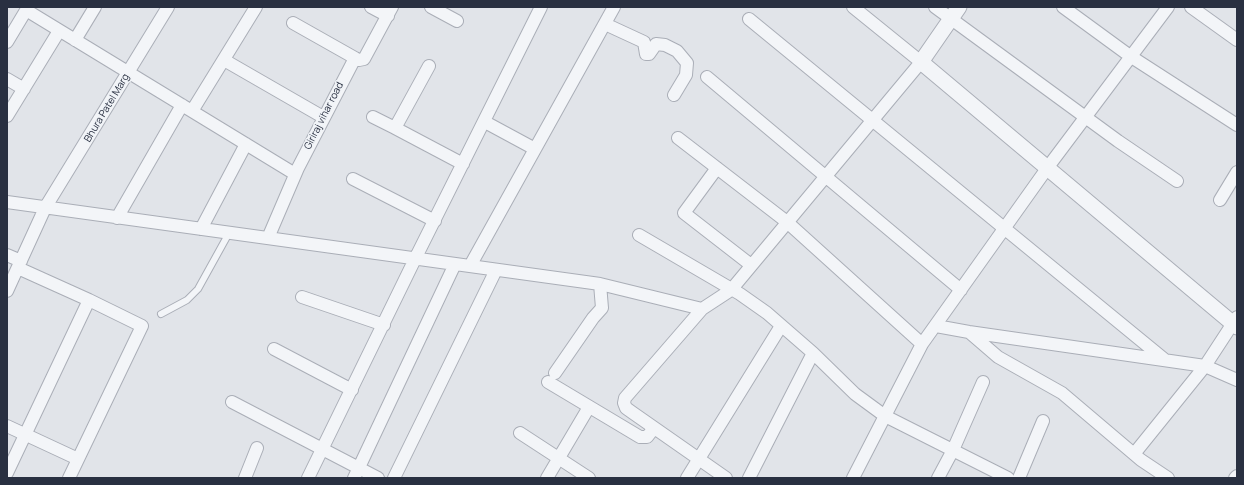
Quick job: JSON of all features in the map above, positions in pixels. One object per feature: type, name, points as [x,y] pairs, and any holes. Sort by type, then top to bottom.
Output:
[{"type":"street","points":[[75,40],[96,7]]},
{"type":"street","name":"Bhura Patel Marg","points":[[7,291],[45,208],[168,7]]},
{"type":"street","points":[[117,218],[187,108],[224,60],[256,7]]},
{"type":"street","points":[[293,23],[355,58],[359,60],[364,59],[390,11],[371,7]]},
{"type":"street","points":[[431,7],[457,21]]},
{"type":"street","points":[[308,478],[541,7]]},
{"type":"street","points":[[470,266],[606,24],[614,7]]},
{"type":"street","points":[[853,7],[1236,323],[1205,366],[1134,454]]},
{"type":"street","points":[[935,7],[956,12],[985,44],[1177,180]]},
{"type":"street","points":[[1063,7],[1130,56],[1237,125]]},
{"type":"street","points":[[853,478],[922,344],[1048,167],[1168,7]]},
{"type":"street","points":[[1192,7],[1237,40]]},
{"type":"street","points":[[7,42],[27,9],[128,73],[295,174]]},
{"type":"street","points":[[726,478],[626,408],[624,403],[625,398],[702,309],[731,290],[921,62],[956,12]]},
{"type":"street","points":[[750,19],[1165,360]]},
{"type":"street","points":[[606,24],[644,42],[646,54],[649,54],[656,44],[665,45],[677,51],[687,63],[686,75],[674,95]]},
{"type":"street","points":[[7,116],[59,30]]},
{"type":"street","name":"Giriraj vihar road","points":[[268,238],[295,174],[323,117],[355,58]]},
{"type":"street","points":[[224,60],[323,117]]},
{"type":"street","points":[[395,128],[429,66]]},
{"type":"street","points":[[707,77],[961,290]]},
{"type":"street","points":[[7,79],[24,89]]},
{"type":"street","points":[[373,117],[463,164]]},
{"type":"street","points":[[484,122],[535,149]]},
{"type":"street","points":[[678,138],[787,222],[922,344]]},
{"type":"street","points":[[201,229],[246,144]]},
{"type":"street","points":[[717,168],[684,213],[751,265]]},
{"type":"street","points":[[1220,200],[1237,172]]},
{"type":"street","points":[[353,179],[436,221]]},
{"type":"street","points":[[7,202],[600,284],[702,309]]},
{"type":"street","points":[[639,236],[746,298],[813,353],[855,394],[885,416],[1008,478]]},
{"type":"street","points":[[7,255],[19,264],[142,326],[78,459],[71,477]]},
{"type":"street","points":[[357,473],[455,264]]},
{"type":"street","points":[[394,478],[496,270]]},
{"type":"street","points":[[600,284],[602,308],[593,318],[551,377],[589,407],[640,437],[647,437],[654,428]]},
{"type":"street","points":[[302,297],[384,325]]},
{"type":"street","points":[[7,473],[89,300]]},
{"type":"street","points":[[687,478],[781,326]]},
{"type":"street","points":[[936,326],[1205,366],[1237,380]]},
{"type":"street","points":[[969,332],[998,358],[1062,393],[1134,454],[1168,478]]},
{"type":"street","points":[[274,349],[352,390]]},
{"type":"street","points":[[749,478],[813,353]]},
{"type":"street","points":[[938,478],[953,450],[983,382]]},
{"type":"street","points":[[232,402],[322,449],[357,473],[378,478]]},
{"type":"street","points":[[547,478],[589,407]]},
{"type":"street","points":[[1019,478],[1043,421]]},
{"type":"street","points":[[7,426],[78,459]]},
{"type":"street","points":[[520,433],[589,478]]},
{"type":"street","points":[[245,478],[258,448]]},
{"type":"lane","points":[[161,314],[187,300],[198,289],[229,233]]}]
